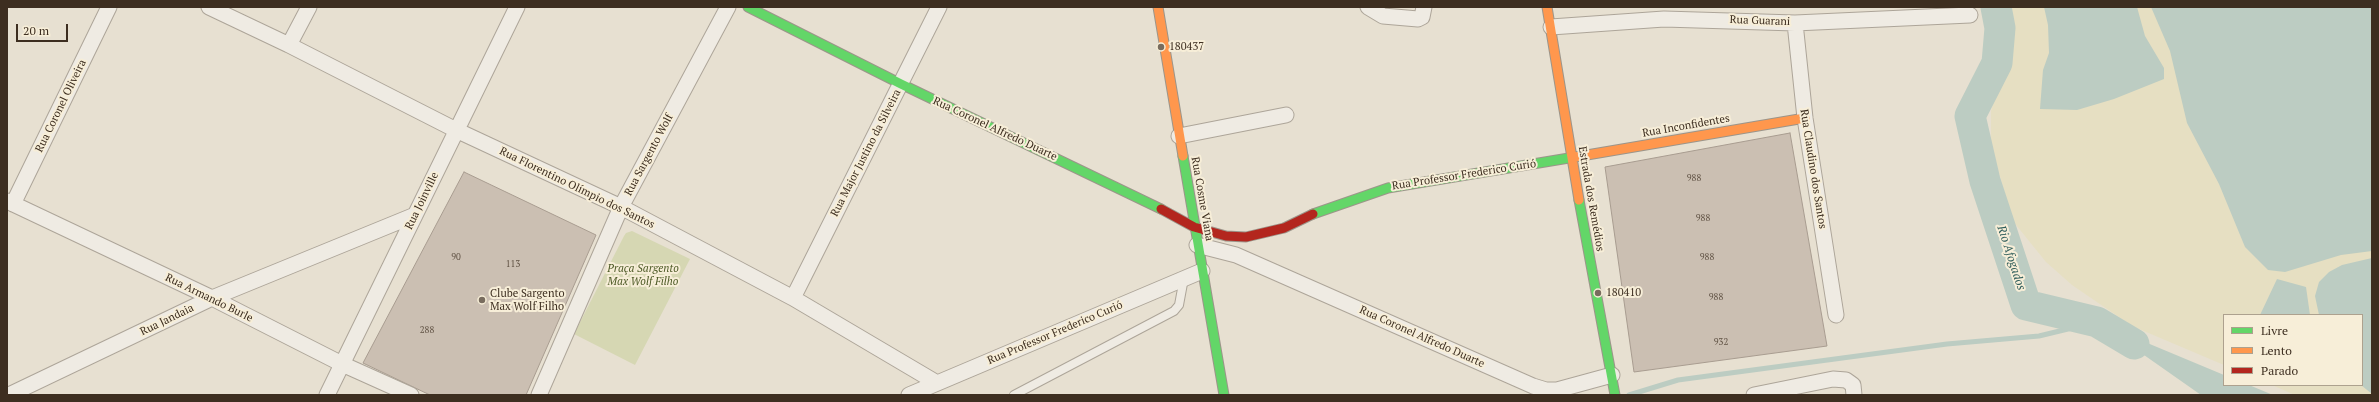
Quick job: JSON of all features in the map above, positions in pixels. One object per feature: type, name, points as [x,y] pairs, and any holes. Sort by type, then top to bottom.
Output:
[{"type":"street","name":"Rua Coronel Oliveira","points":[[10,203],[109,7]]},
{"type":"street","name":"Rua Florentino Olímpio dos Santos","points":[[209,7],[289,45],[456,130],[621,207],[793,298],[937,383]]},
{"type":"street","points":[[289,45],[309,7]]},
{"type":"street","name":"Rua Joinville","points":[[327,395],[517,7]]},
{"type":"street","name":"Rua Sargento Wolf","points":[[539,395],[621,207],[728,7]]},
{"type":"street","name":"Rua Coronel Alfredo Duarte","points":[[748,7],[901,84],[1151,203],[1194,227],[1226,236],[1246,237]]},
{"type":"street","name":"Rua Major Justino da Silveira","points":[[793,298],[939,7]]},
{"type":"street","name":"Rua Cosme Viana","points":[[1158,7],[1194,227],[1224,395]]},
{"type":"street","points":[[1368,7],[1383,16],[1393,18],[1418,19],[1422,17],[1424,10]]},
{"type":"street","name":"Estrada dos Remédios","points":[[1547,7],[1571,158],[1613,386]]},
{"type":"street","name":"Rua Guarani","points":[[1551,27],[1664,19],[1795,23],[1970,15]]},
{"type":"street","name":"Rua Claudino dos Santos","points":[[1795,23],[1805,118],[1836,314]]},
{"type":"street","points":[[1179,136],[1286,115]]},
{"type":"street","name":"Rua Inconfidentes","points":[[1571,158],[1805,118]]},
{"type":"street","name":"Rua Professor Frederico Curió","points":[[1246,237],[1284,228],[1324,210],[1388,188],[1571,158]]},
{"type":"street","name":"Rua Armando Burle","points":[[10,203],[212,298],[342,364],[411,395]]},
{"type":"street","name":"Rua Jandaia","points":[[9,395],[212,298],[415,215]]},
{"type":"street","name":"Rua Coronel Alfredo Duarte","points":[[1198,245],[1236,255],[1533,386],[1546,390],[1613,386]]},
{"type":"street","name":"Rua Professor Frederico Curió","points":[[909,395],[1202,271]]},
{"type":"street","points":[[1754,395],[1833,379],[1846,380],[1853,385],[1854,395]]},
{"type":"lane","points":[[1014,395],[1174,311],[1179,305],[1184,278]]},
{"type":"shaded area","points":[[2004,7],[2372,7],[2372,395],[2295,395],[2274,386],[2363,386],[2363,314],[2223,314],[2223,365],[2132,326],[2072,285],[2046,262],[2012,220],[1991,144],[1991,111],[2000,80],[2007,33]]},
{"type":"shaded area","points":[[2044,7],[2137,7],[2145,36],[2164,68],[2164,79],[2114,99],[2077,110],[2040,109],[2043,70],[2049,53],[2048,25]]},
{"type":"shaded area","points":[[2151,7],[2372,7],[2372,251],[2341,255],[2285,272],[2268,270],[2245,247],[2219,184],[2187,123],[2170,51]]},
{"type":"shaded area","points":[[2372,258],[2372,394],[2362,386],[2363,314],[2319,314],[2315,296],[2319,282],[2329,272],[2342,265]]},
{"type":"shaded area","points":[[2277,279],[2306,287],[2310,314],[2260,314]]},
{"type":"shaded area","points":[[2097,322],[2223,375],[2223,386],[2251,386],[2273,395],[2201,395]]},
{"type":"green space","name":"Praça Sargento Max Wolf Filho","points":[[632,231],[690,259],[635,365],[574,334],[624,236],[626,233]]},
{"type":"building","points":[[1790,133],[1827,346],[1634,372],[1605,167]]},
{"type":"building","name":"Clube Sargento Max Wolf Filho","points":[[464,172],[596,235],[526,395],[430,395],[363,363]]},
{"type":"waterway","name":"Rio Afogados","points":[[1996,7],[2000,28],[1997,63],[1970,116],[1985,181],[2026,305],[2097,322],[2134,344]]},
{"type":"waterway","points":[[1629,395],[1678,380],[1947,344],[2039,336],[2097,322]]},
{"type":"traffic: fast","points":[[748,7],[901,84],[1161,209]]},
{"type":"traffic: fast","points":[[1183,156],[1224,395]]},
{"type":"traffic: fast","points":[[1313,214],[1388,188],[1575,157]]},
{"type":"traffic: fast","points":[[1579,200],[1615,395]]},
{"type":"traffic: slow","points":[[1158,7],[1183,156]]},
{"type":"traffic: slow","points":[[1547,7],[1579,200]]},
{"type":"traffic: slow","points":[[1575,157],[1805,118]]},
{"type":"traffic: jam","points":[[1161,209],[1194,227],[1226,236],[1246,237],[1284,228],[1313,214]]},
{"type":"place","name":"180437","points":[[1161,47]]},
{"type":"place","name":"180410","points":[[1598,293]]},
{"type":"place","name":"Clube Sargento Max Wolf Filho","points":[[482,300]]}]
